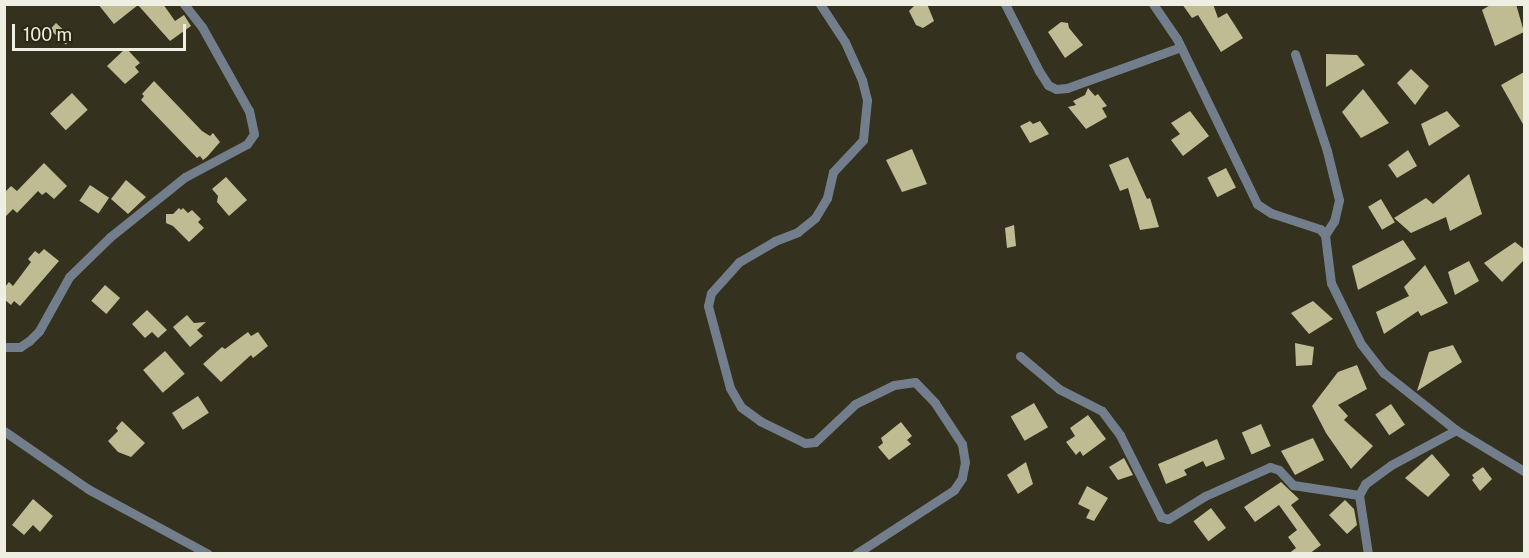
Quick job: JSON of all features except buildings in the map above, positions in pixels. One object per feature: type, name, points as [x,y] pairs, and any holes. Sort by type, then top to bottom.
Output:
[{"type":"street","points":[[4,347],[20,346],[39,331],[69,277],[110,237],[185,177],[247,144],[254,134],[249,111],[202,27],[184,4]]},
{"type":"street","points":[[820,4],[845,42],[862,80],[867,100],[863,140],[841,160],[833,172],[827,198],[815,218],[798,232],[774,241],[739,262],[711,292],[708,306],[730,388],[741,407],[760,421],[806,442],[814,442],[855,404],[894,385],[915,382],[931,398],[962,444],[965,462],[962,477],[954,490],[856,554]]},
{"type":"street","points":[[1005,4],[1039,71],[1048,85],[1056,89],[1076,85],[1181,47]]},
{"type":"street","points":[[1153,4],[1181,47],[1257,204],[1271,213],[1320,229],[1325,235],[1331,283],[1361,344],[1384,373],[1456,430],[1524,471]]},
{"type":"street","points":[[1295,54],[1327,151],[1339,200],[1334,221],[1325,235]]},
{"type":"street","points":[[1020,356],[1059,389],[1102,411],[1120,435],[1161,517],[1168,519],[1205,496],[1270,466],[1280,470],[1293,485],[1359,495]]},
{"type":"street","points":[[1368,554],[1359,495],[1365,484],[1391,465],[1456,430]]},
{"type":"street","points":[[4,431],[88,489],[208,554]]}]
